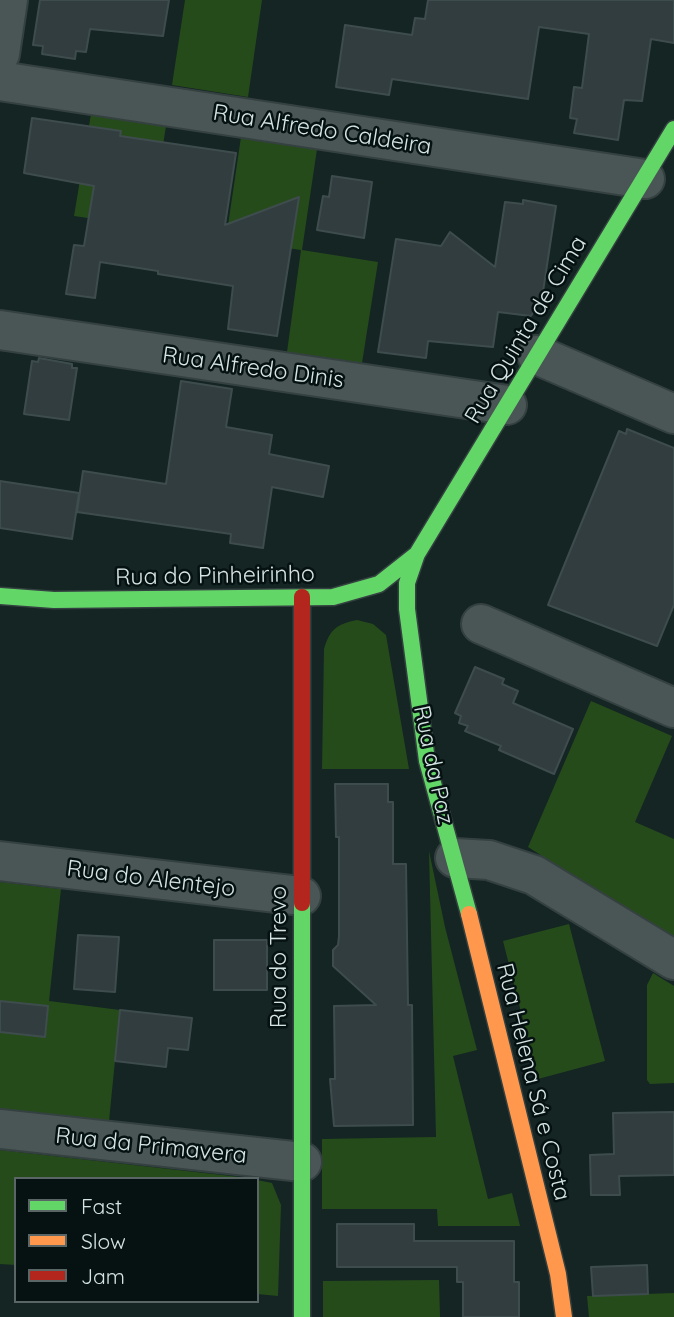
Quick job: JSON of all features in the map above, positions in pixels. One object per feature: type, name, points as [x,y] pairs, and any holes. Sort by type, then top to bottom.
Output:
[{"type":"street","points":[[0,54],[8,0]]},
{"type":"street","name":"Rua Alfredo Caldeira","points":[[0,81],[645,179]]},
{"type":"street","name":"Rua Quinta de Cima","points":[[417,554],[674,129]]},
{"type":"street","name":"Rua Alfredo Dinis","points":[[0,330],[506,405]]},
{"type":"street","points":[[537,355],[674,414]]},
{"type":"street","name":"Rua do Pinheirinho","points":[[0,597],[54,600],[302,597],[366,591],[393,579],[417,554]]},
{"type":"street","name":"Rua da Paz","points":[[417,554],[407,583],[407,609],[427,761],[437,806],[455,858]]},
{"type":"street","name":"Rua do Trevo","points":[[302,597],[302,1317]]},
{"type":"street","points":[[481,624],[674,708]]},
{"type":"street","points":[[455,858],[489,860],[534,875],[674,960]]},
{"type":"street","name":"Rua Helena Sá e Costa","points":[[455,858],[558,1274],[564,1317]]},
{"type":"street","name":"Rua do Alentejo","points":[[0,861],[301,896]]},
{"type":"street","name":"Rua da Primavera","points":[[0,1129],[302,1162]]},
{"type":"green space","points":[[185,0],[262,0],[248,97],[172,85]]},
{"type":"green space","points":[[91,114],[166,126],[150,227],[74,216]]},
{"type":"green space","points":[[241,137],[317,149],[302,250],[378,262],[362,363],[287,352],[301,250],[226,239]]},
{"type":"green space","points":[[357,620],[373,624],[386,635],[409,769],[322,769],[324,649],[335,628]]},
{"type":"green space","points":[[591,701],[672,736],[635,822],[674,839],[674,940],[528,847]]},
{"type":"green space","points":[[429,851],[445,927],[477,1050],[453,1056],[488,1199],[512,1193],[520,1226],[438,1226],[437,1209],[322,1209],[322,1139],[436,1137]]},
{"type":"green space","points":[[0,882],[61,889],[49,1001],[120,1010],[109,1121],[0,1109]]},
{"type":"green space","points":[[569,924],[605,1061],[538,1079],[503,941]]},
{"type":"green space","points":[[653,973],[674,986],[674,1083],[650,1084],[647,1080],[647,985]]},
{"type":"green space","points":[[0,1150],[240,1177],[14,1177],[14,1265],[0,1264]]},
{"type":"green space","points":[[259,1180],[272,1183],[281,1205],[278,1296],[259,1294]]},
{"type":"green space","points":[[439,1280],[440,1317],[323,1317],[323,1281]]},
{"type":"green space","points":[[674,1293],[674,1317],[589,1317],[587,1296]]},
{"type":"building","points":[[40,0],[169,0],[163,36],[90,29],[86,52],[76,51],[75,59],[42,54],[43,46],[33,45]]},
{"type":"building","points":[[428,0],[674,0],[674,43],[651,39],[642,101],[624,100],[618,140],[574,133],[577,119],[570,118],[574,87],[582,88],[589,34],[539,27],[528,99],[392,79],[389,95],[336,87],[345,25],[412,35],[415,18],[425,19]]},
{"type":"building","points":[[32,118],[121,131],[120,136],[236,153],[225,225],[299,197],[277,336],[228,329],[233,286],[158,274],[158,271],[100,262],[95,298],[66,294],[74,245],[84,246],[94,186],[24,173]]},
{"type":"building","points":[[332,176],[372,182],[364,238],[317,230],[323,196],[329,197]]},
{"type":"building","points":[[523,200],[556,206],[542,298],[531,316],[498,312],[493,347],[428,341],[426,358],[378,352],[396,239],[441,246],[450,232],[495,267],[505,202],[523,204]]},
{"type":"building","points":[[39,358],[72,364],[72,368],[77,368],[69,420],[24,414],[32,361],[38,362]]},
{"type":"building","points":[[181,381],[232,389],[226,427],[272,435],[269,454],[329,466],[323,497],[272,487],[263,548],[230,543],[231,534],[77,512],[83,471],[166,484]]},
{"type":"building","points":[[627,429],[674,448],[674,605],[657,646],[548,605],[619,431],[626,434]]},
{"type":"building","points":[[0,481],[79,493],[72,539],[0,528]]},
{"type":"building","points":[[475,667],[504,679],[502,684],[518,691],[513,703],[573,729],[554,774],[499,750],[501,746],[465,731],[468,726],[459,723],[461,716],[455,713]]},
{"type":"building","points":[[335,784],[388,784],[388,802],[393,802],[393,864],[406,864],[408,1005],[412,1005],[413,1125],[334,1126],[330,1079],[335,1079],[334,1006],[376,1005],[333,966],[333,950],[338,945],[339,936],[339,837],[336,837]]},
{"type":"building","points":[[78,935],[119,937],[115,992],[74,989]]},
{"type":"building","points":[[214,940],[267,940],[267,990],[214,990]]},
{"type":"building","points":[[0,1001],[48,1006],[45,1037],[0,1032]]},
{"type":"building","points":[[120,1010],[192,1018],[188,1050],[168,1048],[166,1067],[115,1061]]},
{"type":"building","points":[[674,1112],[674,1175],[619,1176],[620,1195],[591,1195],[590,1155],[614,1154],[613,1113]]},
{"type":"building","points":[[337,1224],[414,1224],[414,1241],[514,1241],[514,1282],[519,1282],[519,1317],[463,1317],[463,1282],[457,1282],[457,1267],[337,1267]]},
{"type":"building","points":[[647,1265],[648,1294],[593,1296],[591,1267]]},
{"type":"traffic: fast","points":[[469,914],[427,761],[407,609],[407,583],[417,554],[674,129]]},
{"type":"traffic: fast","points":[[0,596],[54,600],[333,597],[379,584],[417,554]]},
{"type":"traffic: fast","points":[[302,903],[302,1317]]},
{"type":"traffic: slow","points":[[469,914],[558,1274],[564,1317]]},
{"type":"traffic: jam","points":[[302,597],[302,903]]}]
